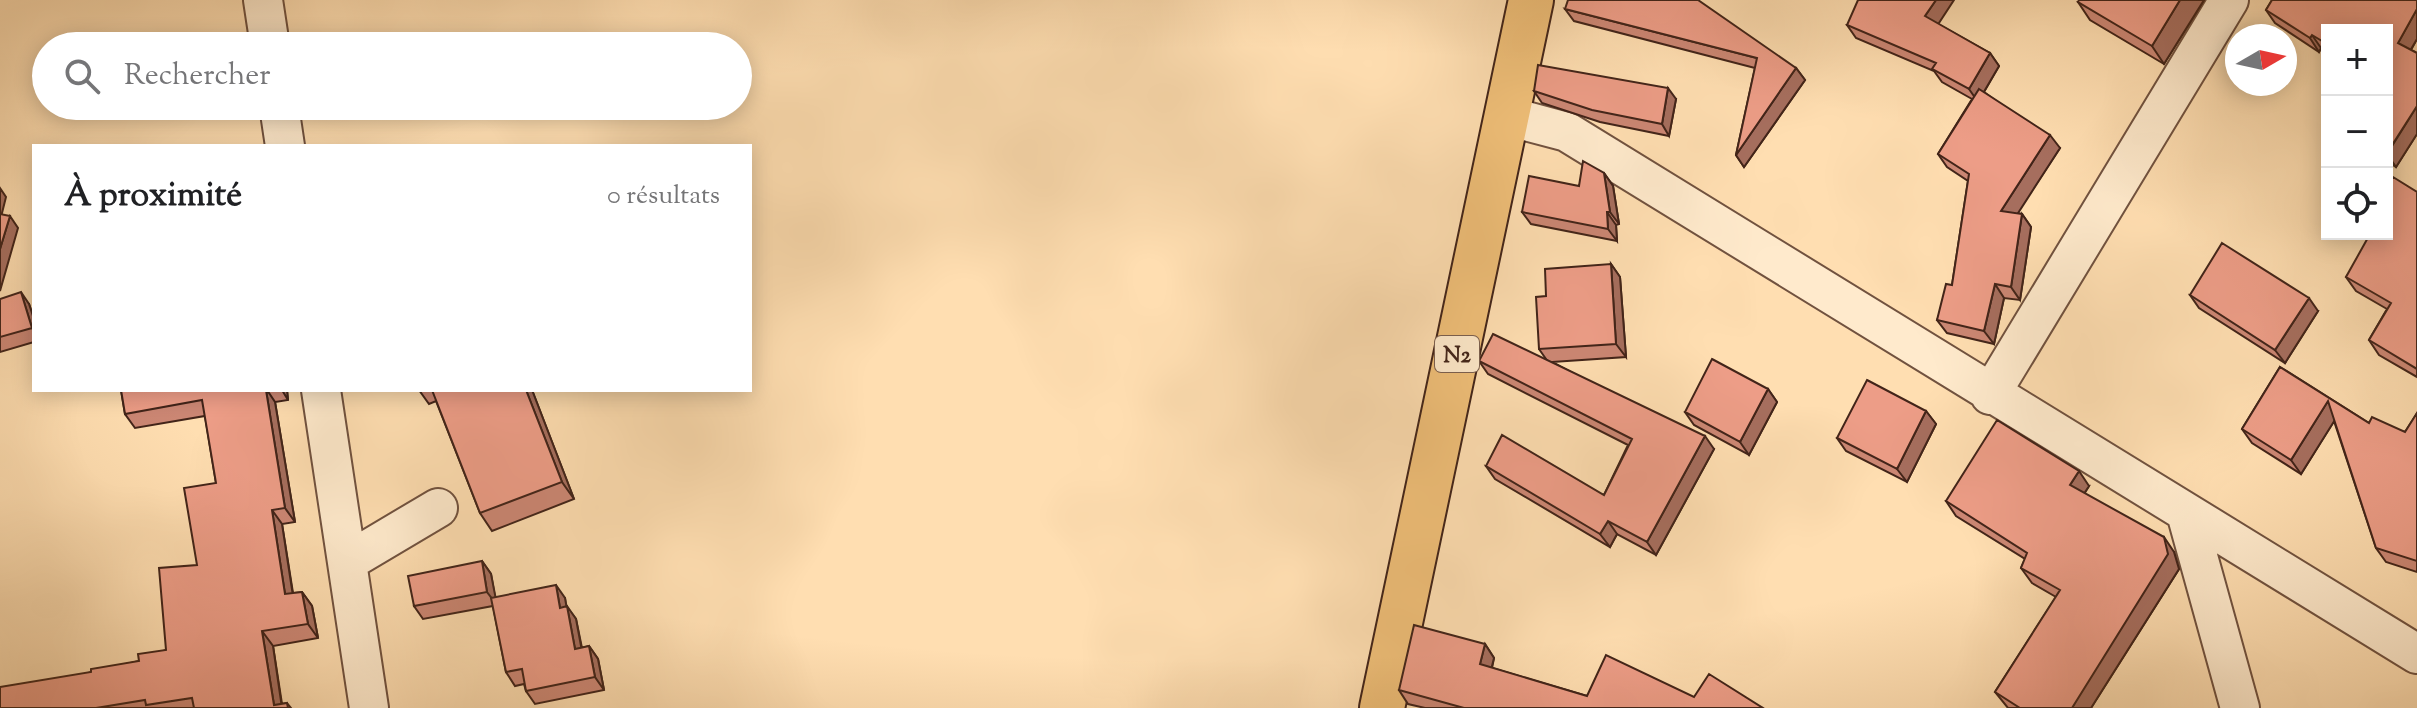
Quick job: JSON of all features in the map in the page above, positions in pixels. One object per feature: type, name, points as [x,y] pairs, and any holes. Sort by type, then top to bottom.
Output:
[{"type":"highway","name":"N2","points":[[1382,708],[1531,0]]},
{"type":"street","points":[[263,0],[268,32]]},
{"type":"street","points":[[1990,395],[2229,0]]},
{"type":"street","points":[[1507,116],[1567,132],[1990,395],[2417,654]]},
{"type":"street","points":[[281,120],[285,144]]},
{"type":"street","points":[[321,392],[369,708]]},
{"type":"street","points":[[347,562],[438,508]]},
{"type":"street","points":[[2186,513],[2240,708]]},
{"type":"building","points":[[1568,0],[1698,0],[1796,68],[1736,155],[1757,58],[1565,9]]},
{"type":"building","points":[[1858,0],[1936,0],[1925,16],[1990,53],[1969,89],[1932,69],[1936,63],[1847,25]]},
{"type":"building","points":[[2079,0],[2180,0],[2152,46]]},
{"type":"building","points":[[2272,0],[2417,0],[2417,9],[2398,43],[2417,53],[2417,106],[2393,144],[2393,24],[2321,24],[2321,40],[2312,35],[2310,38],[2297,30],[2297,24],[2288,24],[2266,10]]},
{"type":"building","points":[[1538,65],[1668,88],[1662,124],[1592,110],[1534,91]]},
{"type":"building","points":[[1979,89],[2050,135],[2001,211],[2022,214],[2011,287],[1995,284],[1984,331],[1937,320],[1946,284],[1952,285],[1969,174],[1938,154]]},
{"type":"building","points":[[1583,161],[1604,173],[1610,212],[1607,212],[1608,229],[1522,212],[1529,176],[1579,186]]},
{"type":"building","points":[[2393,177],[2417,192],[2417,369],[2369,340],[2391,303],[2346,277],[2367,240],[2393,240]]},
{"type":"building","points":[[0,214],[10,216],[0,249]]},
{"type":"building","points":[[2222,243],[2309,298],[2275,350],[2190,295]]},
{"type":"building","points":[[1611,264],[1616,344],[1539,349],[1536,297],[1546,296],[1545,269]]},
{"type":"building","points":[[21,292],[32,328],[0,337],[0,299]]},
{"type":"building","points":[[1493,334],[1705,436],[1647,542],[1608,521],[1600,534],[1486,466],[1502,435],[1604,495],[1632,439],[1479,361]]},
{"type":"building","points":[[1712,359],[1768,389],[1740,442],[1685,412]]},
{"type":"building","points":[[2280,367],[2369,423],[2372,417],[2405,432],[2417,413],[2417,561],[2376,548],[2328,401],[2291,460],[2242,429]]},
{"type":"building","points":[[1867,380],[1926,411],[1897,469],[1837,438]]},
{"type":"building","points":[[121,392],[266,392],[285,508],[272,510],[285,594],[302,592],[308,624],[262,631],[274,705],[287,703],[288,708],[194,708],[192,698],[146,705],[145,700],[96,708],[0,708],[0,687],[91,672],[91,669],[139,661],[138,654],[166,650],[159,568],[197,565],[184,488],[216,483],[202,400],[125,414]]},
{"type":"building","points":[[433,392],[527,392],[562,482],[480,513]]},
{"type":"building","points":[[1997,420],[2079,471],[2070,485],[2164,537],[2168,554],[2072,708],[2020,708],[1995,692],[2060,590],[2021,568],[2027,553],[1946,501]]},
{"type":"building","points":[[482,561],[487,592],[414,606],[408,576]]},
{"type":"building","points":[[556,585],[560,608],[567,606],[575,649],[589,646],[595,677],[526,691],[522,669],[506,672],[491,598]]},
{"type":"building","points":[[1414,625],[1485,644],[1480,664],[1587,696],[1606,655],[1694,697],[1709,674],[1763,708],[1464,708],[1399,690]]}]
